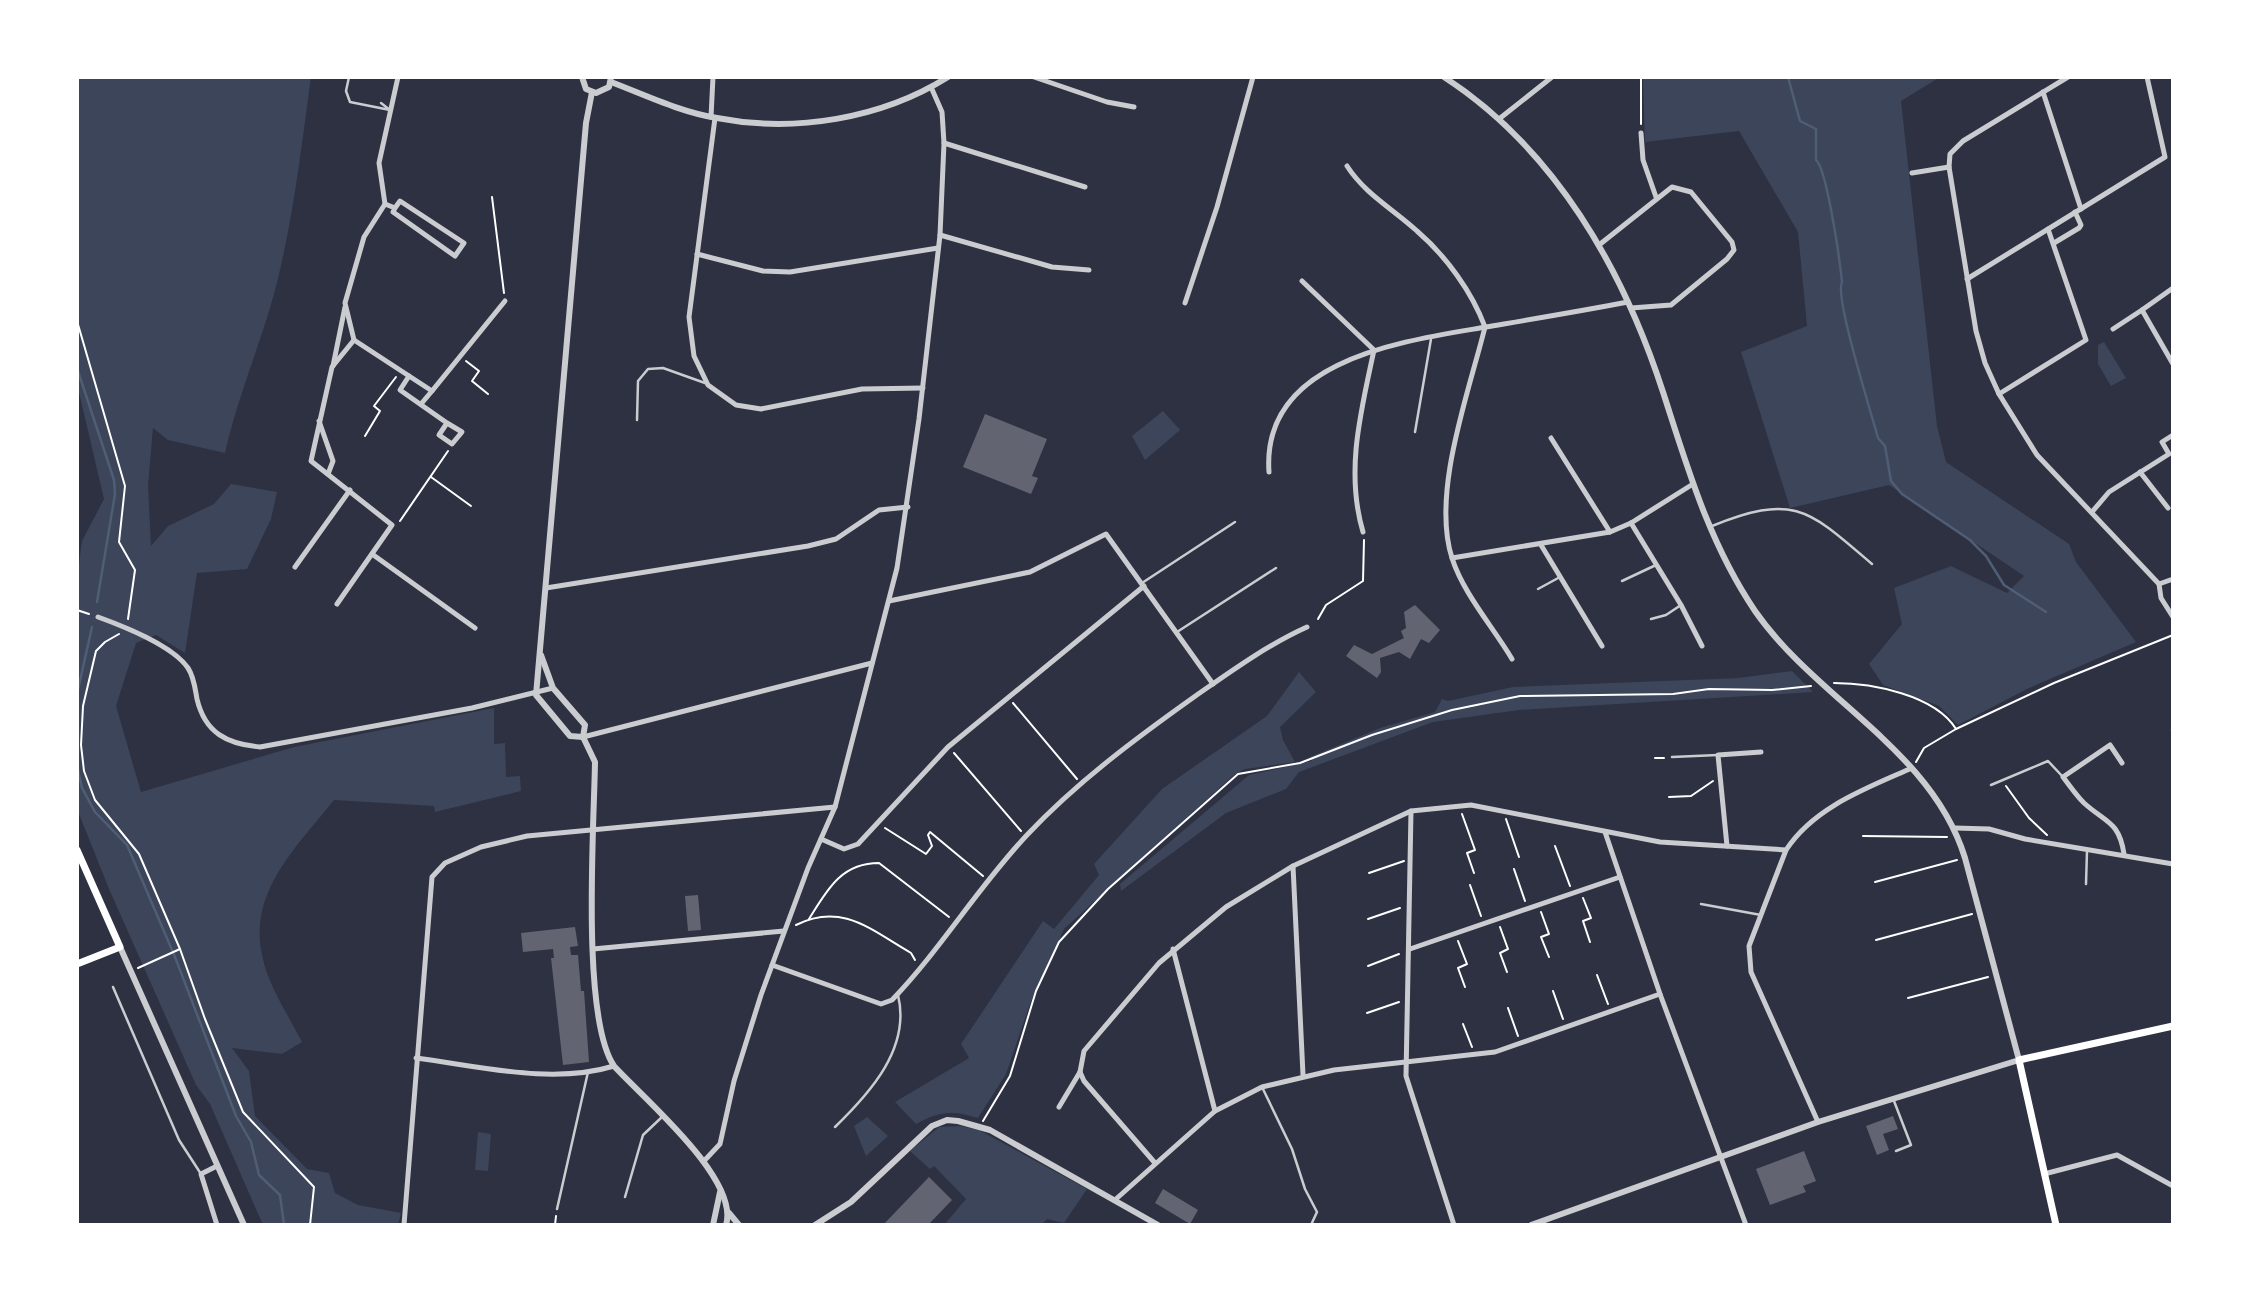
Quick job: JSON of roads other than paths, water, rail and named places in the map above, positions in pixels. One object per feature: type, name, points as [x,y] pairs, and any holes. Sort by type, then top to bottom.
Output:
[{"type":"main road","points":[[77,850],[120,947],[77,964]]},
{"type":"main road","points":[[2056,1225],[2019,1060],[2173,1026]]},
{"type":"street","points":[[337,604],[392,525],[311,461],[345,303],[364,237],[385,204],[379,163],[398,77]]},
{"type":"street","points":[[582,77],[583,85],[592,92],[601,92],[611,80],[713,118],[762,123],[838,118],[888,106],[948,77]]},
{"type":"street","points":[[713,77],[713,118],[689,333],[694,356],[708,384],[736,405],[761,409],[862,389],[923,388]]},
{"type":"street","points":[[1034,77],[1107,102],[1134,107]]},
{"type":"street","points":[[1185,303],[1217,207],[1253,77]]},
{"type":"street","points":[[1444,77],[1499,118],[1536,156],[1599,246],[1630,305],[1663,391],[1709,527],[1735,580],[1758,614],[1807,669],[1912,768],[1937,798],[1955,828],[2019,1060],[1818,1122],[1531,1225]]},
{"type":"street","points":[[1499,118],[1552,77]]},
{"type":"street","points":[[2068,77],[1955,148],[1950,154],[1949,167],[1967,279],[1984,363],[1999,394],[2037,455],[2159,584],[2161,598],[2173,617]]},
{"type":"street","points":[[1967,279],[2165,157],[2147,77]]},
{"type":"street","points":[[704,1161],[720,1144],[734,1081],[772,965],[835,807],[889,601],[908,507],[940,235],[944,143],[942,112],[931,87]]},
{"type":"street","points":[[592,92],[585,132],[536,695],[570,736],[583,737],[872,663]]},
{"type":"street","points":[[2043,92],[2081,225],[2054,243]]},
{"type":"street","points":[[1642,132],[1643,160],[1656,197]]},
{"type":"street","points":[[944,143],[1085,187]]},
{"type":"street","points":[[1347,166],[1360,187],[1420,233],[1454,271],[1478,306],[1485,327],[1450,469],[1444,507],[1452,558],[1512,659]]},
{"type":"street","points":[[1912,173],[1949,167]]},
{"type":"street","points":[[1269,472],[1270,448],[1284,411],[1310,382],[1350,357],[1403,340],[1630,305],[1671,305],[1734,250],[1732,242],[1691,192],[1672,187],[1656,197],[1599,246]]},
{"type":"street","points":[[400,201],[464,243],[455,256],[393,212],[395,208],[400,201]]},
{"type":"street","points":[[385,204],[395,208]]},
{"type":"street","points":[[1999,394],[2086,340],[2048,229]]},
{"type":"street","points":[[940,235],[1052,267],[1089,270]]},
{"type":"street","points":[[697,254],[753,270],[790,272],[938,248]]},
{"type":"street","points":[[1302,281],[1374,350]]},
{"type":"street","points":[[2113,329],[2173,288]]},
{"type":"street","points":[[421,404],[505,301]]},
{"type":"street","points":[[345,303],[354,340],[432,391]]},
{"type":"street","points":[[2141,310],[2173,364]]},
{"type":"street","points":[[332,367],[354,340]]},
{"type":"street","points":[[1363,532],[1354,491],[1355,449],[1374,350]]},
{"type":"street","points":[[410,376],[400,390],[461,432],[453,444],[439,435],[447,423]]},
{"type":"street","points":[[319,421],[332,461],[328,474]]},
{"type":"street","points":[[2092,512],[2109,492],[2171,453],[2162,442],[2173,435]]},
{"type":"street","points":[[1551,438],[1610,532]]},
{"type":"street","points":[[2140,472],[2168,508]]},
{"type":"street","points":[[1452,558],[1610,532],[1631,523],[1693,484]]},
{"type":"street","points":[[295,567],[350,490]]},
{"type":"street","points":[[546,588],[808,546],[836,539],[879,510],[908,507]]},
{"type":"street","points":[[1631,523],[1681,605],[1702,646]]},
{"type":"street","points":[[889,601],[1030,572],[1106,534],[1213,684]]},
{"type":"street","points":[[1541,545],[1602,646]]},
{"type":"street","points":[[372,554],[475,628]]},
{"type":"street","points":[[2159,584],[2173,579]]},
{"type":"street","points":[[821,839],[837,847],[853,847],[948,747],[1143,585]]},
{"type":"street","points":[[98,617],[127,629],[183,662],[192,676],[206,724],[223,739],[239,745],[260,747],[536,695],[553,688]]},
{"type":"street","points":[[772,965],[881,1004],[898,994],[1026,836],[1080,783],[1134,740],[1213,684],[1285,636],[1307,627]]},
{"type":"street","points":[[541,653],[553,688],[585,725],[583,737],[595,762],[593,949],[602,1039],[614,1066],[704,1161],[720,1190],[728,1212],[739,1225]]},
{"type":"street","points":[[2122,763],[2110,745],[2063,777],[2087,806],[2111,823],[2121,834],[2124,854]]},
{"type":"street","points":[[1727,846],[1718,755],[1760,752]]},
{"type":"street","points":[[1818,1122],[1748,964],[1749,946],[1786,850],[1798,834],[1831,807],[1912,768]]},
{"type":"street","points":[[1059,1107],[1080,1072],[1081,1060],[1090,1041],[1173,949],[1226,908],[1293,866],[1411,811],[1471,805],[1660,842],[1786,850]]},
{"type":"street","points":[[404,1225],[416,1058],[434,872],[453,859],[502,841],[835,807]]},
{"type":"street","points":[[1411,811],[1406,1076],[1454,1225]]},
{"type":"street","points":[[1955,828],[1969,826],[2173,864]]},
{"type":"street","points":[[1605,832],[1660,994],[1746,1225]]},
{"type":"street","points":[[1293,866],[1303,1075]]},
{"type":"street","points":[[1410,949],[1620,877]]},
{"type":"street","points":[[593,949],[784,931]]},
{"type":"street","points":[[120,947],[244,1225]]},
{"type":"street","points":[[1173,949],[1215,1111]]},
{"type":"street","points":[[1116,1199],[1215,1111],[1262,1087],[1303,1075],[1474,1055],[1521,1044],[1660,994]]},
{"type":"street","points":[[416,1058],[531,1072],[588,1072],[614,1066]]},
{"type":"street","points":[[1080,1072],[1089,1087],[1155,1163]]},
{"type":"street","points":[[815,1225],[859,1195],[932,1126],[947,1120],[980,1126],[1116,1199],[1158,1225]]},
{"type":"street","points":[[2044,1174],[2118,1155],[2173,1186]]},
{"type":"street","points":[[217,1167],[201,1174],[217,1225]]},
{"type":"street","points":[[713,1225],[720,1190]]},
{"type":"street","points":[[726,1225],[728,1212]]},
{"type":"lane","points":[[349,77],[346,91],[350,102],[390,110]]},
{"type":"lane","points":[[381,103],[390,110]]},
{"type":"lane","points":[[1415,432],[1432,336]]},
{"type":"lane","points":[[637,420],[638,381],[648,369],[663,368],[708,384]]},
{"type":"lane","points":[[1709,527],[1761,509],[1786,508],[1831,530],[1872,564]]},
{"type":"lane","points":[[1143,585],[1236,522]]},
{"type":"lane","points":[[1622,581],[1657,565]]},
{"type":"lane","points":[[1177,632],[1276,568]]},
{"type":"lane","points":[[1538,589],[1560,578]]},
{"type":"lane","points":[[1651,619],[1681,605]]},
{"type":"lane","points":[[1672,757],[1718,755]]},
{"type":"lane","points":[[1991,785],[2048,761],[2063,777]]},
{"type":"lane","points":[[2086,884],[2088,848]]},
{"type":"lane","points":[[1701,904],[1761,915]]},
{"type":"lane","points":[[113,987],[179,1140],[201,1174]]},
{"type":"lane","points":[[835,1127],[852,1110],[896,1052],[901,1014],[898,994]]},
{"type":"lane","points":[[558,1209],[588,1072]]},
{"type":"lane","points":[[1262,1087],[1292,1149],[1301,1178],[1317,1212],[1311,1225]]},
{"type":"lane","points":[[1893,1098],[1911,1146],[1896,1151]]},
{"type":"lane","points":[[625,1197],[643,1135],[662,1117]]},
{"type":"waterway","points":[[1788,77],[1800,121],[1816,129],[1816,160],[1824,180],[1832,217],[1841,271],[1843,309],[1878,438],[1885,446],[1891,481],[1902,494],[1970,540],[1986,556],[2004,585],[2046,612]]},
{"type":"waterway","points":[[77,368],[114,480],[115,494],[97,602]]},
{"type":"waterway","points":[[77,694],[92,627]]},
{"type":"waterway","points":[[77,765],[82,788],[95,812],[127,845],[175,957],[236,1116],[251,1142],[259,1175],[280,1195],[284,1225]]}]
